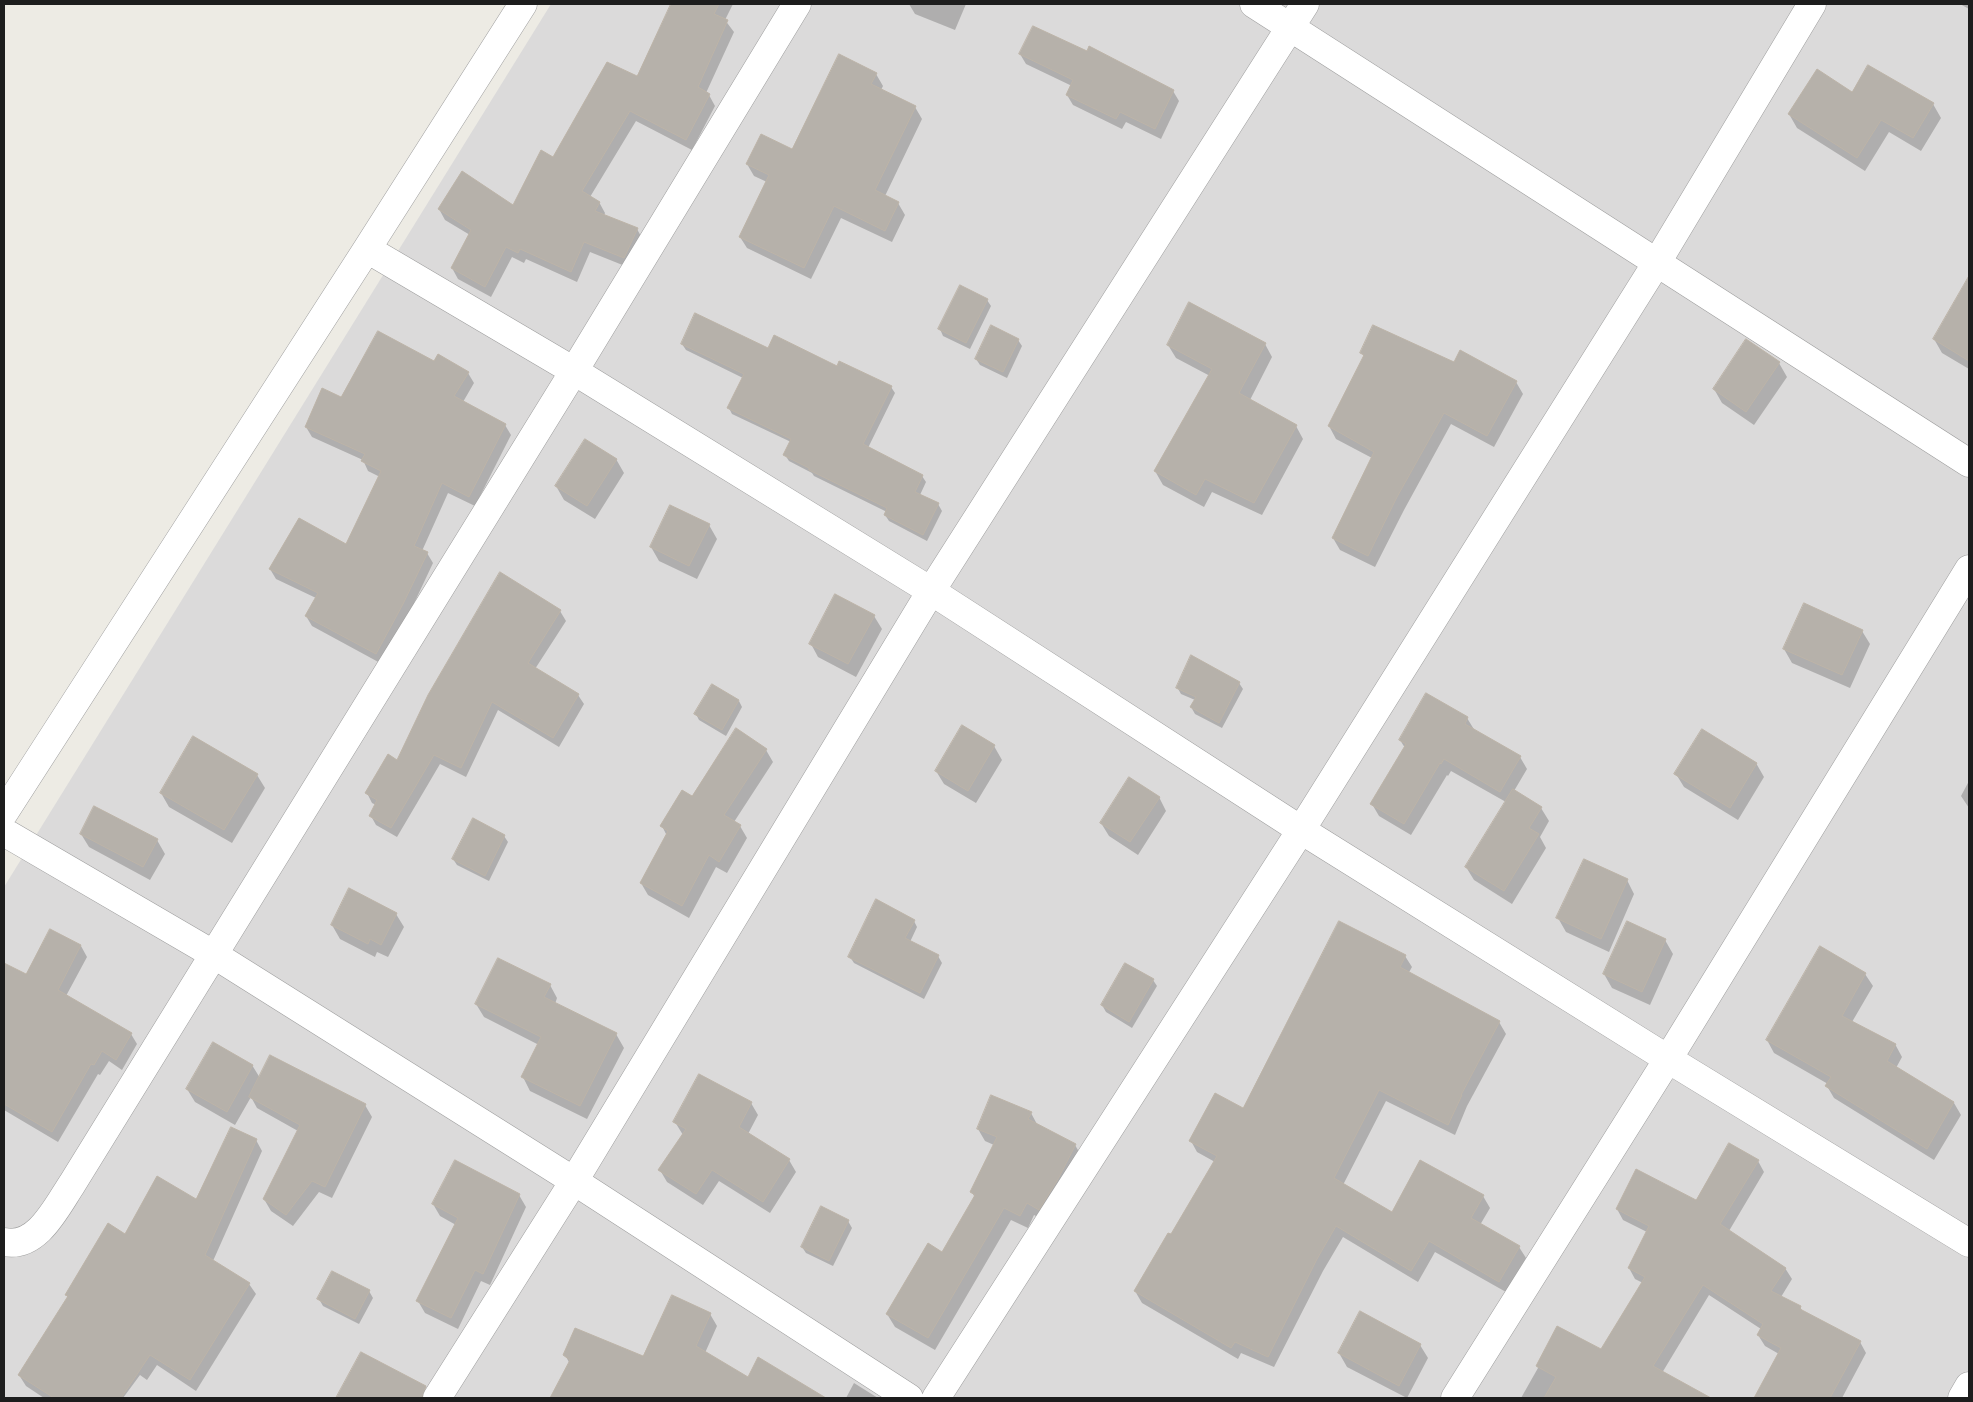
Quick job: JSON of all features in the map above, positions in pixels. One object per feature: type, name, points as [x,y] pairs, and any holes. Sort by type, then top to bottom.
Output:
[{"type":"street","points":[[4,813],[368,249],[523,4]]},
{"type":"street","points":[[4,1242],[25,1242],[43,1227],[72,1184],[574,371],[797,4]]},
{"type":"street","points":[[1254,4],[1298,15],[1656,264],[1969,463]]},
{"type":"street","points":[[936,1398],[1301,830],[1656,264],[1812,4]]},
{"type":"street","points":[[437,1398],[574,1181],[931,591],[1298,15]]},
{"type":"street","points":[[368,249],[574,371],[931,591],[1301,830],[1969,1243]]},
{"type":"street","points":[[1455,1398],[1668,1058],[1969,569]]},
{"type":"street","points":[[4,832],[214,954],[574,1181],[909,1398]]},
{"type":"street","points":[[1962,1398],[1969,1386]]},
{"type":"shaded area","points":[[551,4],[1969,4],[1969,1398],[4,1398],[4,887]]},
{"type":"building","points":[[671,4],[719,4],[714,14],[728,20],[698,87],[710,94],[686,140],[630,111],[582,191],[600,202],[595,211],[638,228],[624,258],[584,242],[571,272],[520,249],[518,253],[506,247],[485,287],[451,268],[471,230],[438,209],[462,171],[513,205],[541,150],[553,157],[607,62],[637,76]]},
{"type":"building","points":[[1033,26],[1087,51],[1089,46],[1174,90],[1155,129],[1120,112],[1116,119],[1066,95],[1073,80],[1019,54]]},
{"type":"building","points":[[839,54],[877,73],[871,84],[916,106],[875,190],[899,202],[885,231],[834,206],[804,268],[739,237],[769,175],[746,164],[761,134],[792,149]]},
{"type":"building","points":[[1868,65],[1934,103],[1913,138],[1881,120],[1857,158],[1788,114],[1817,69],[1852,92]]},
{"type":"building","points":[[1969,276],[1969,361],[1933,339]]},
{"type":"building","points":[[960,285],[988,299],[966,343],[938,329]]},
{"type":"building","points":[[1189,302],[1266,343],[1239,393],[1297,425],[1254,503],[1205,479],[1196,495],[1154,471],[1212,369],[1167,345]]},
{"type":"building","points":[[695,313],[768,348],[774,335],[837,366],[839,361],[892,386],[863,444],[923,475],[915,492],[939,503],[923,535],[884,515],[887,508],[809,470],[809,468],[783,455],[791,439],[727,408],[744,374],[681,344]]},
{"type":"building","points":[[991,325],[1019,339],[1003,372],[975,359]]},
{"type":"building","points":[[1373,325],[1454,362],[1460,350],[1517,381],[1487,436],[1444,413],[1397,497],[1368,556],[1332,538],[1374,452],[1328,426],[1364,355],[1360,353]]},
{"type":"building","points":[[378,331],[434,361],[438,354],[469,372],[454,396],[506,424],[469,497],[442,483],[414,546],[428,552],[376,654],[305,616],[318,593],[269,569],[299,518],[346,544],[381,471],[361,461],[365,454],[305,427],[322,388],[341,397]]},
{"type":"building","points":[[1746,339],[1780,362],[1746,412],[1713,389]]},
{"type":"building","points":[[585,439],[617,459],[587,506],[555,486]]},
{"type":"building","points":[[670,505],[710,524],[689,566],[650,547]]},
{"type":"building","points":[[500,572],[561,610],[528,663],[579,694],[553,738],[492,702],[461,768],[434,755],[391,828],[369,816],[377,800],[365,793],[388,754],[397,760],[428,695]]},
{"type":"building","points":[[835,594],[875,615],[848,664],[809,644]]},
{"type":"building","points":[[1804,603],[1863,630],[1842,675],[1783,649]]},
{"type":"building","points":[[1191,655],[1240,682],[1219,723],[1190,707],[1196,697],[1176,688]]},
{"type":"building","points":[[712,684],[739,700],[722,730],[694,714]]},
{"type":"building","points":[[1426,693],[1468,717],[1465,724],[1521,756],[1500,792],[1444,759],[1404,824],[1370,804],[1406,744],[1399,740]]},
{"type":"building","points":[[962,725],[995,745],[968,791],[935,771]]},
{"type":"building","points":[[736,728],[767,749],[724,815],[741,825],[719,862],[709,855],[682,906],[640,883],[668,831],[660,826],[682,790],[692,796]]},
{"type":"building","points":[[1702,729],[1757,763],[1730,808],[1674,774]]},
{"type":"building","points":[[193,736],[258,774],[224,830],[160,793]]},
{"type":"building","points":[[1129,777],[1160,797],[1130,842],[1100,823]]},
{"type":"building","points":[[1513,789],[1542,807],[1529,828],[1539,834],[1504,891],[1465,867]]},
{"type":"building","points":[[94,806],[158,839],[143,867],[80,834]]},
{"type":"building","points":[[473,818],[505,835],[485,876],[452,859]]},
{"type":"building","points":[[1584,859],[1628,879],[1601,939],[1556,918]]},
{"type":"building","points":[[349,888],[397,913],[381,945],[370,939],[368,944],[331,925]]},
{"type":"building","points":[[876,899],[915,920],[905,938],[939,955],[920,993],[848,957]]},
{"type":"building","points":[[1339,921],[1406,955],[1400,967],[1500,1021],[1461,1095],[1448,1125],[1379,1090],[1334,1178],[1392,1212],[1420,1160],[1484,1195],[1471,1218],[1520,1246],[1499,1282],[1429,1241],[1411,1271],[1336,1226],[1317,1259],[1268,1357],[1235,1342],[1231,1348],[1134,1291],[1168,1233],[1171,1234],[1217,1156],[1189,1141],[1215,1093],[1243,1108]]},
{"type":"building","points":[[1627,921],[1666,939],[1642,992],[1603,974]]},
{"type":"building","points":[[50,929],[81,945],[58,990],[132,1033],[116,1060],[102,1051],[94,1065],[91,1064],[52,1132],[4,1104],[4,963],[26,974]]},
{"type":"building","points":[[1820,946],[1866,973],[1842,1016],[1896,1044],[1887,1061],[1954,1102],[1927,1149],[1825,1086],[1831,1077],[1766,1040]]},
{"type":"building","points":[[498,958],[551,984],[544,997],[617,1033],[580,1106],[521,1077],[541,1037],[475,1004]]},
{"type":"building","points":[[1125,963],[1154,979],[1129,1022],[1101,1005]]},
{"type":"building","points":[[213,1042],[253,1065],[227,1112],[186,1089]]},
{"type":"building","points":[[270,1055],[366,1104],[325,1187],[312,1181],[286,1215],[263,1199],[300,1125],[249,1097]]},
{"type":"building","points":[[699,1074],[752,1102],[739,1127],[790,1159],[763,1202],[712,1170],[696,1194],[658,1170],[686,1129],[673,1122]]},
{"type":"building","points":[[991,1095],[1032,1112],[1028,1119],[1076,1144],[1039,1210],[1027,1203],[1020,1216],[1004,1208],[928,1338],[886,1314],[928,1243],[942,1252],[975,1195],[970,1192],[997,1137],[977,1129]]},
{"type":"building","points":[[231,1127],[257,1139],[205,1255],[250,1283],[190,1380],[150,1355],[121,1398],[54,1398],[18,1375],[68,1296],[65,1295],[108,1223],[125,1234],[157,1176],[196,1199]]},
{"type":"building","points":[[1729,1143],[1759,1160],[1720,1224],[1786,1268],[1771,1291],[1801,1306],[1800,1309],[1861,1341],[1830,1398],[1754,1398],[1781,1348],[1757,1335],[1763,1324],[1703,1285],[1653,1366],[1711,1398],[1544,1398],[1556,1377],[1536,1366],[1557,1326],[1601,1349],[1645,1277],[1628,1268],[1649,1226],[1616,1209],[1636,1169],[1696,1200]]},
{"type":"building","points":[[455,1160],[520,1194],[483,1274],[475,1270],[451,1318],[416,1301],[458,1218],[432,1204]]},
{"type":"building","points":[[821,1206],[849,1220],[829,1261],[801,1247]]},
{"type":"building","points":[[332,1271],[370,1290],[355,1319],[317,1299]]},
{"type":"building","points":[[672,1295],[711,1313],[696,1346],[748,1377],[758,1357],[826,1398],[550,1398],[570,1360],[563,1355],[575,1328],[643,1356]]},
{"type":"building","points":[[1360,1311],[1421,1344],[1399,1386],[1338,1353]]},
{"type":"building","points":[[361,1352],[426,1386],[422,1398],[336,1398]]}]
